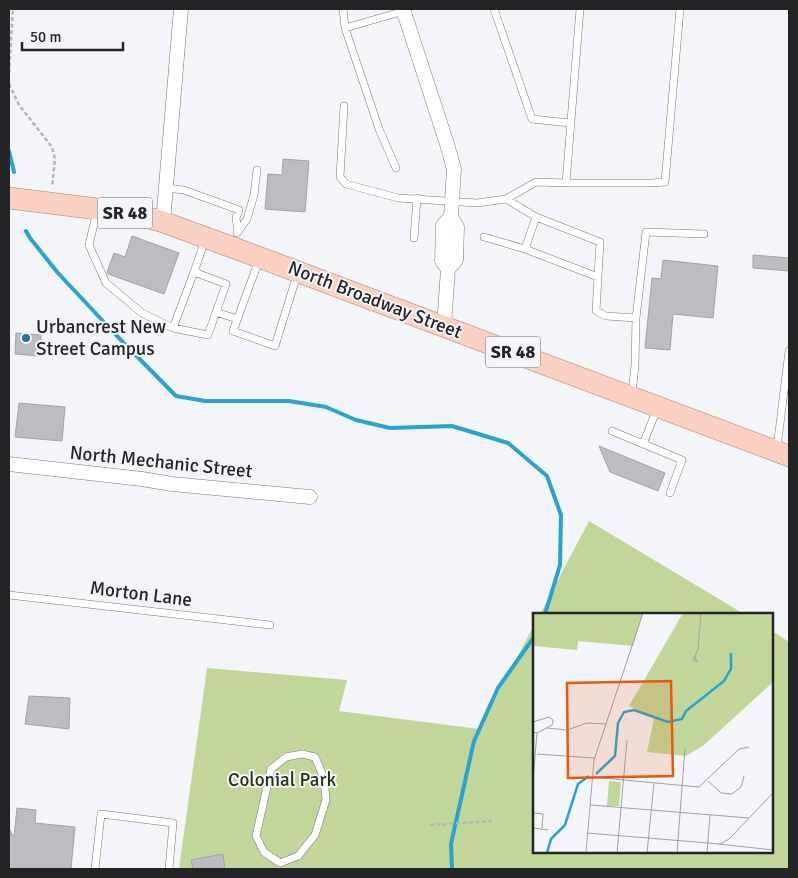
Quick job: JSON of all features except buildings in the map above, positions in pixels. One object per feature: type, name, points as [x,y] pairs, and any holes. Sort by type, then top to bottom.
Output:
[{"type":"main road","name":"North Broadway Street","points":[[9,198],[142,216],[206,237],[234,239],[260,257],[298,272],[783,454]]},
{"type":"street","points":[[163,222],[181,9]]},
{"type":"street","points":[[403,10],[454,169],[452,217],[457,226],[456,260],[448,269],[444,326]]},
{"type":"street","name":"North Mechanic Street","points":[[9,464],[172,484],[310,497]]},
{"type":"lane","points":[[343,9],[345,28],[379,129],[396,168]]},
{"type":"lane","points":[[494,9],[532,119],[570,123]]},
{"type":"lane","points":[[566,183],[580,9]]},
{"type":"lane","points":[[344,106],[340,177],[346,184],[398,198],[478,203],[506,199],[536,182],[665,182],[680,9]]},
{"type":"lane","points":[[345,28],[403,10]]},
{"type":"lane","points":[[234,239],[248,219],[254,195],[257,170]]},
{"type":"lane","points":[[166,188],[184,190],[239,210],[236,218],[234,239]]},
{"type":"lane","points":[[414,238],[417,198]]},
{"type":"lane","points":[[506,199],[536,217],[600,242],[596,310],[606,316],[636,318]]},
{"type":"lane","points":[[98,209],[90,245],[106,283],[142,313],[173,328],[208,335],[226,284],[194,272]]},
{"type":"lane","points":[[526,249],[536,217]]},
{"type":"lane","points":[[632,397],[636,318],[646,232],[704,234]]},
{"type":"lane","points":[[173,328],[206,237]]},
{"type":"lane","points":[[484,237],[526,249],[598,277]]},
{"type":"lane","points":[[260,257],[233,331],[275,346],[298,272]]},
{"type":"lane","points":[[216,312],[237,319]]},
{"type":"lane","points":[[783,454],[789,351]]},
{"type":"lane","points":[[643,444],[658,407]]},
{"type":"lane","points":[[612,431],[682,460],[670,493]]},
{"type":"lane","name":"Morton Lane","points":[[9,595],[270,625]]},
{"type":"lane","points":[[302,754],[315,758],[324,778],[326,800],[315,835],[298,856],[280,866],[264,852],[256,836],[272,769],[286,757],[302,754]]},
{"type":"lane","points":[[95,869],[100,814],[173,823],[169,869]]},
{"type":"path","points":[[9,73],[13,9]]},
{"type":"path","points":[[9,84],[19,105],[52,148],[55,159],[50,203]]},
{"type":"path","points":[[430,825],[492,822]]},
{"type":"green space","points":[[589,521],[742,613],[541,613]]},
{"type":"green space","name":"Colonial Park","points":[[533,627],[533,853],[773,853],[773,632],[789,642],[789,869],[179,869],[207,668],[347,680],[339,711],[479,729]]},
{"type":"waterway","points":[[9,151],[14,172]]},
{"type":"waterway","points":[[26,231],[58,273],[176,396],[205,401],[289,401],[326,407],[356,420],[390,428],[452,426],[508,443],[547,476],[561,515],[560,565],[545,613]]},
{"type":"waterway","points":[[452,869],[451,844],[474,741],[498,688],[533,638]]},
{"type":"place","name":"Urbancrest New Street Campus","points":[[26,338]]}]
